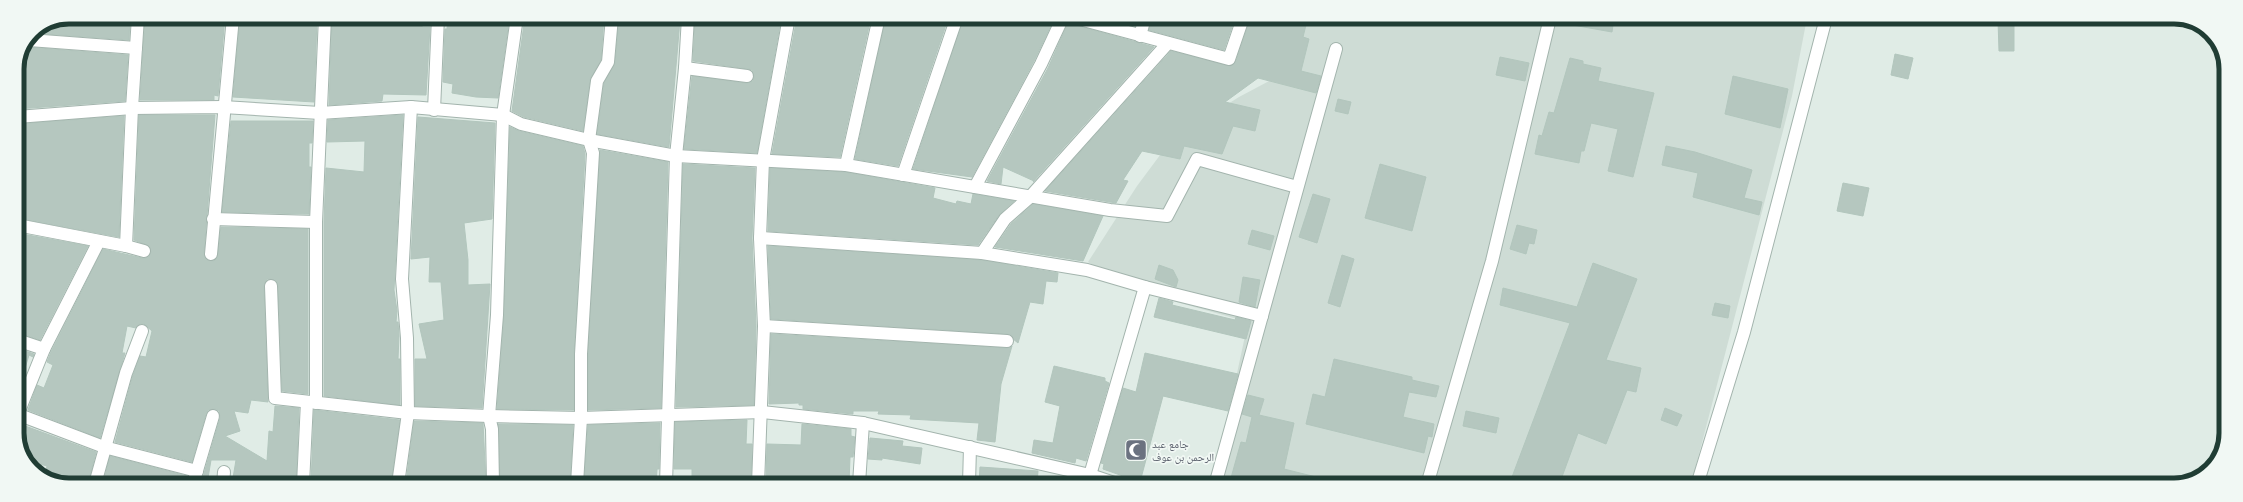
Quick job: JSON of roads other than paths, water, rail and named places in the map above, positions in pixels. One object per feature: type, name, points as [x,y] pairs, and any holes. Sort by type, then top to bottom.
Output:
[{"type":"street","points":[[126,246],[138,24]]},
{"type":"street","points":[[211,254],[223,107],[232,24]]},
{"type":"street","points":[[304,478],[312,403],[316,222],[325,24]]},
{"type":"street","points":[[434,110],[438,24]]},
{"type":"street","points":[[493,478],[492,429],[489,416],[497,315],[503,115],[516,24]]},
{"type":"street","points":[[577,478],[581,418],[581,354],[594,153],[589,140],[598,81],[608,62],[611,24]]},
{"type":"street","points":[[666,478],[676,156],[685,68],[688,24]]},
{"type":"street","points":[[758,478],[762,412],[764,326],[760,238],[763,160],[788,24]]},
{"type":"street","points":[[846,165],[877,24]]},
{"type":"street","points":[[903,175],[955,24]]},
{"type":"street","points":[[975,187],[1041,64],[1060,24]]},
{"type":"street","points":[[1095,24],[1229,59],[1241,24]]},
{"type":"street","points":[[1140,36],[1143,24]]},
{"type":"street","points":[[1429,478],[1492,261],[1549,24]]},
{"type":"street","points":[[1699,478],[1744,332],[1824,24]]},
{"type":"street","points":[[35,40],[136,48]]},
{"type":"street","points":[[982,253],[1005,219],[1030,197],[1168,43]]},
{"type":"street","points":[[1217,478],[1336,49]]},
{"type":"street","points":[[685,68],[747,76]]},
{"type":"street","points":[[24,116],[132,108],[223,107],[320,113],[411,108],[503,115],[521,124],[589,140],[676,156],[846,165],[1110,210],[1167,216],[1197,159],[1297,187]]},
{"type":"street","points":[[399,478],[408,413],[407,338],[402,279],[411,108]]},
{"type":"street","points":[[213,219],[316,222]]},
{"type":"street","points":[[24,226],[126,246],[144,251]]},
{"type":"street","points":[[760,238],[982,253],[1087,270],[1145,287],[1262,316]]},
{"type":"street","points":[[24,400],[44,349],[99,241]]},
{"type":"street","points":[[271,286],[275,398],[408,413],[489,416],[581,418],[762,412],[863,423],[1100,478]]},
{"type":"street","points":[[1090,475],[1145,287]]},
{"type":"street","points":[[764,326],[1007,341]]},
{"type":"street","points":[[96,478],[126,373],[142,331]]},
{"type":"street","points":[[24,342],[44,349]]},
{"type":"street","points":[[195,478],[213,416]]},
{"type":"street","points":[[24,417],[104,447],[197,471]]},
{"type":"street","points":[[859,478],[863,423]]},
{"type":"street","points":[[969,478],[970,447]]},
{"type":"place","name":"جامع عبد الرحمن بن عوف","points":[[1136,450]]}]
